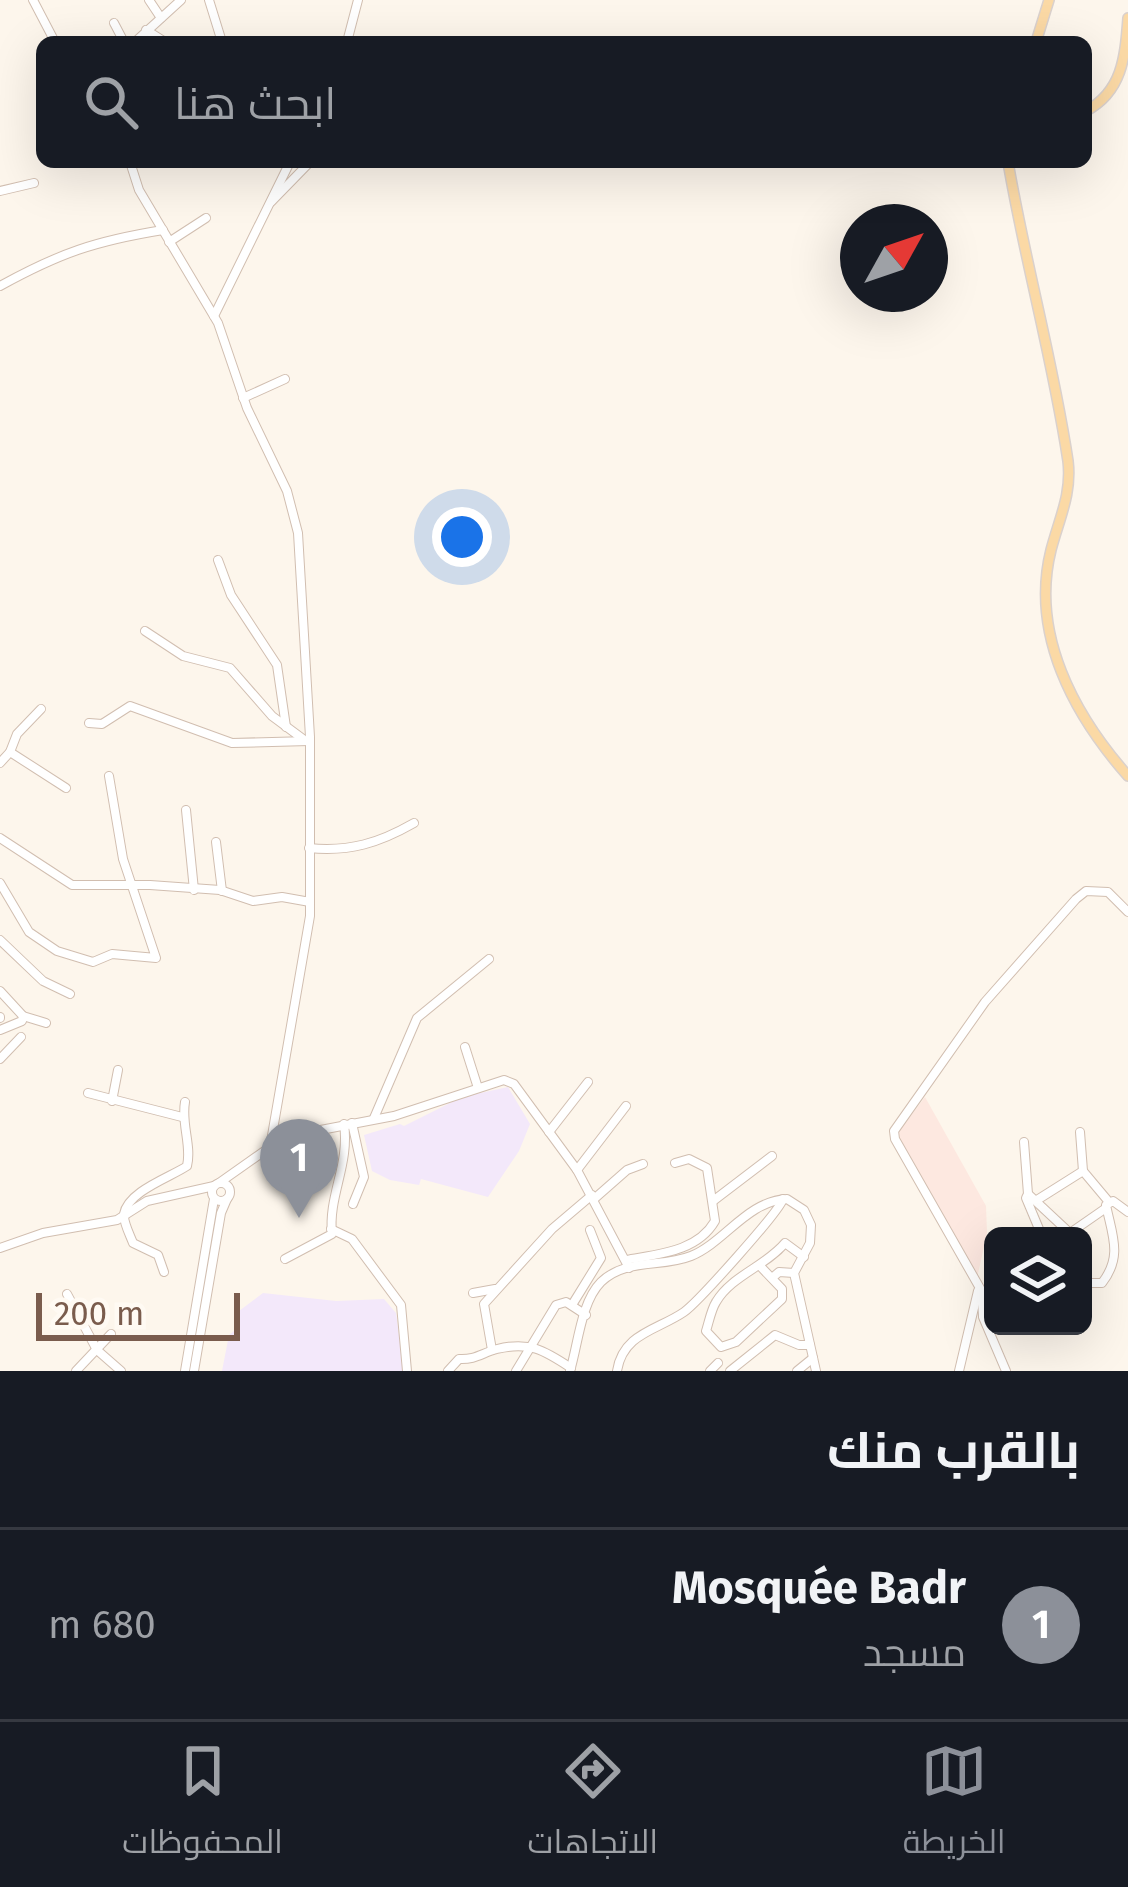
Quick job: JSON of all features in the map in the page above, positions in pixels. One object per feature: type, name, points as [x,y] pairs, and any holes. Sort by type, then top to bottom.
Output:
[{"type":"main road","points":[[1038,36],[1049,0]]},
{"type":"main road","points":[[1092,106],[1112,91],[1122,70],[1128,18]]},
{"type":"main road","points":[[1009,168],[1070,479],[1051,551],[1047,627],[1060,673],[1100,742],[1128,776]]},
{"type":"street","points":[[33,0],[52,36]]},
{"type":"street","points":[[149,0],[161,18]]},
{"type":"street","points":[[140,36],[182,0]]},
{"type":"street","points":[[209,0],[220,36]]},
{"type":"street","points":[[349,36],[358,0]]},
{"type":"street","points":[[113,22],[121,36]]},
{"type":"street","points":[[146,30],[156,36]]},
{"type":"street","points":[[132,168],[139,190],[214,316],[243,398],[294,510],[309,741],[310,902],[270,1147]]},
{"type":"street","points":[[214,316],[287,168]]},
{"type":"street","points":[[266,208],[304,168]]},
{"type":"street","points":[[0,191],[34,183]]},
{"type":"street","points":[[170,242],[206,218]]},
{"type":"street","points":[[0,286],[83,245],[163,230]]},
{"type":"street","points":[[243,398],[285,379]]},
{"type":"street","points":[[218,560],[231,595],[277,665],[287,729]]},
{"type":"street","points":[[145,631],[183,656],[230,668],[287,729],[309,741]]},
{"type":"street","points":[[89,724],[102,724],[130,706],[232,742],[309,741]]},
{"type":"street","points":[[0,763],[16,734],[41,710]]},
{"type":"street","points":[[10,752],[66,788]]},
{"type":"street","points":[[0,883],[29,932],[57,951],[93,962],[112,954],[156,958],[123,859],[109,776]]},
{"type":"street","points":[[186,810],[194,890]]},
{"type":"street","points":[[309,848],[367,846],[414,823]]},
{"type":"street","points":[[0,838],[72,885],[132,884],[222,891],[253,901],[282,897],[310,902]]},
{"type":"street","points":[[216,842],[222,891]]},
{"type":"street","points":[[984,1299],[894,1131],[986,1002],[1076,898],[1086,891],[1108,892],[1128,913]]},
{"type":"street","points":[[0,940],[43,981],[70,994]]},
{"type":"street","points":[[374,1118],[416,1018],[489,958]]},
{"type":"street","points":[[0,991],[23,1016],[46,1023]]},
{"type":"street","points":[[0,1030],[22,1021],[23,1016]]},
{"type":"street","points":[[0,1059],[21,1037]]},
{"type":"street","points":[[465,1046],[478,1088]]},
{"type":"street","points":[[112,1101],[118,1070]]},
{"type":"street","points":[[190,1371],[215,1191],[270,1147],[305,1132],[394,1116],[504,1080],[514,1084],[577,1170],[627,1264]]},
{"type":"street","points":[[549,1132],[589,1082]]},
{"type":"street","points":[[88,1093],[182,1117]]},
{"type":"street","points":[[164,1272],[158,1255],[133,1243],[124,1216],[147,1189],[187,1166],[184,1102]]},
{"type":"street","points":[[577,1170],[626,1106]]},
{"type":"street","points":[[348,1124],[364,1177],[352,1204]]},
{"type":"street","points":[[285,1259],[329,1239],[330,1214],[346,1159],[348,1124]]},
{"type":"street","points":[[1081,1132],[1083,1171],[1107,1205],[1115,1239],[1114,1259],[1102,1282],[1092,1282]]},
{"type":"street","points":[[1024,1142],[1032,1197],[1064,1227]]},
{"type":"street","points":[[713,1201],[772,1156]]},
{"type":"street","points":[[448,1371],[455,1360],[531,1344],[570,1369],[601,1282],[627,1264],[701,1238],[715,1221],[707,1168],[689,1159],[675,1163]]},
{"type":"street","points":[[492,1350],[484,1307],[498,1288],[552,1229],[627,1170],[643,1164]]},
{"type":"street","points":[[190,1371],[221,1213],[242,1168]]},
{"type":"street","points":[[1038,1227],[1026,1198],[1083,1171]]},
{"type":"street","points":[[215,1191],[228,1195]]},
{"type":"street","points":[[0,1248],[124,1216],[147,1201],[190,1192],[228,1195]]},
{"type":"street","points":[[627,1264],[686,1259],[760,1207],[783,1199],[804,1210],[812,1225],[804,1257],[794,1273],[816,1371]]},
{"type":"street","points":[[617,1371],[624,1350],[634,1339],[687,1310],[766,1228],[783,1199]]},
{"type":"street","points":[[1107,1205],[1128,1212]]},
{"type":"street","points":[[1080,1227],[1107,1205]]},
{"type":"street","points":[[331,1228],[352,1238],[401,1305],[407,1371]]},
{"type":"street","points":[[572,1305],[602,1258],[590,1230]]},
{"type":"street","points":[[760,1266],[782,1289],[780,1303],[736,1342],[716,1345],[706,1331],[717,1299],[760,1266],[769,1263],[784,1243],[804,1257]]},
{"type":"street","points":[[772,1278],[779,1272],[794,1273]]},
{"type":"street","points":[[473,1293],[498,1288]]},
{"type":"street","points":[[67,1294],[97,1350],[121,1371]]},
{"type":"street","points":[[959,1371],[980,1294]]},
{"type":"street","points":[[980,1294],[983,1317],[1006,1371]]},
{"type":"street","points":[[516,1371],[556,1305],[572,1305],[586,1315]]},
{"type":"street","points":[[76,1371],[111,1334]]},
{"type":"street","points":[[730,1371],[775,1335],[793,1344],[810,1345]]},
{"type":"street","points":[[797,1371],[813,1358]]},
{"type":"street","points":[[710,1371],[718,1363]]},
{"type":"shaded area","points":[[508,1087],[530,1124],[519,1151],[488,1197],[421,1179],[419,1185],[390,1180],[372,1171],[364,1135],[404,1126],[462,1097]]},
{"type":"shaded area","points":[[925,1097],[986,1206],[977,1278],[897,1134]]},
{"type":"shaded area","points":[[263,1293],[336,1301],[384,1299],[396,1313],[404,1371],[222,1371],[229,1335],[240,1326],[239,1311]]},
{"type":"place","name":"Mosquée Badr","points":[[299,1218]]}]
